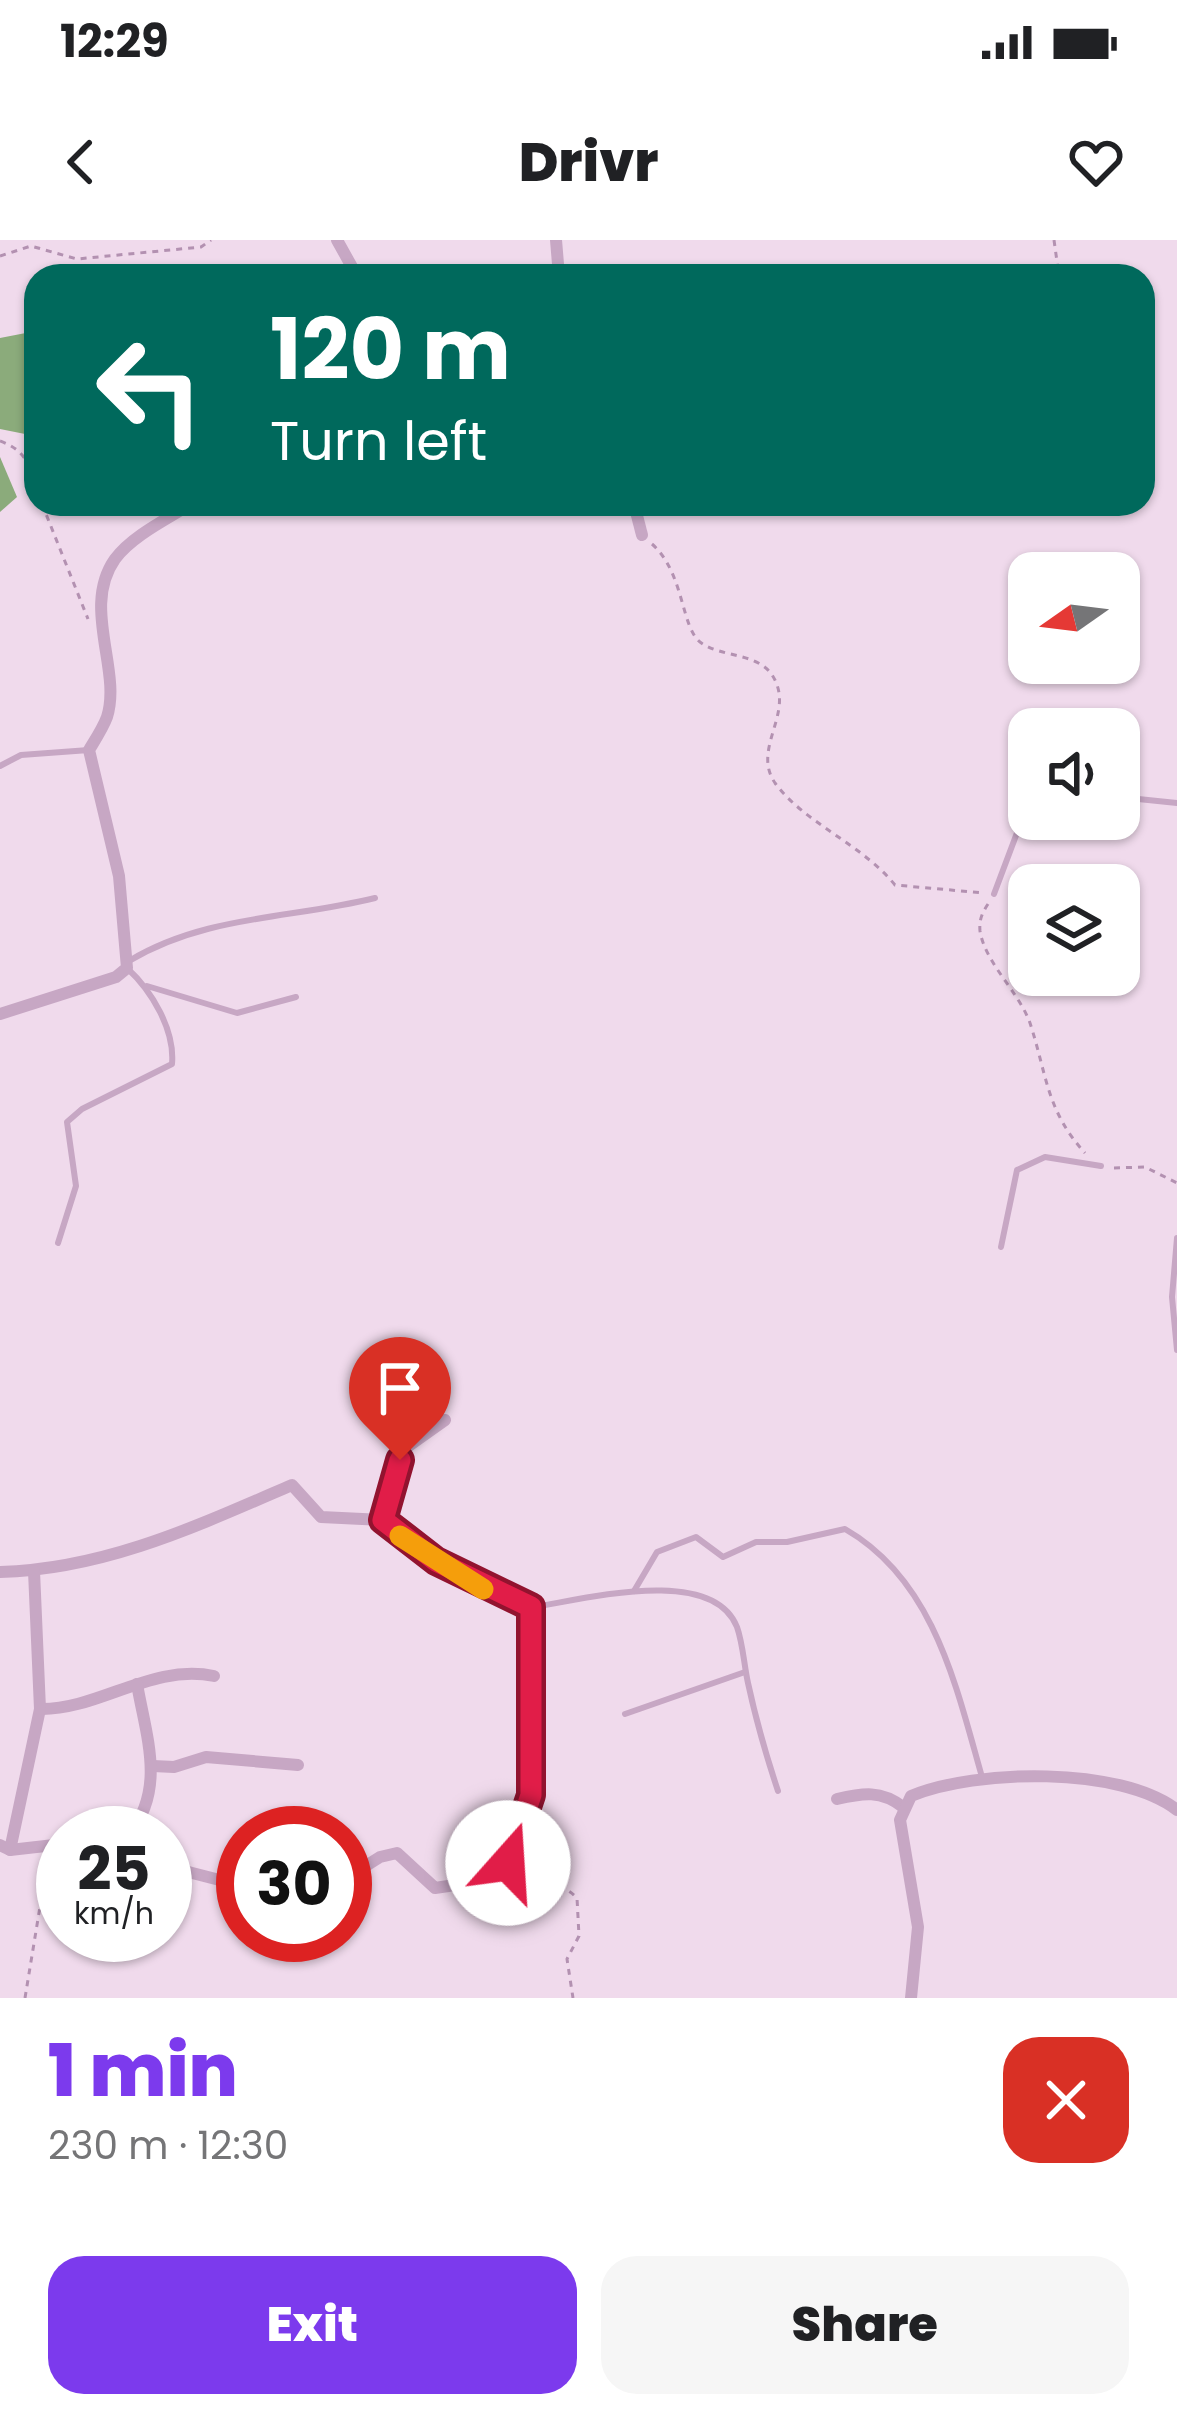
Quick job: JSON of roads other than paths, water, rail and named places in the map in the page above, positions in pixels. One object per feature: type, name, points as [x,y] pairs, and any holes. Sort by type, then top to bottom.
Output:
[{"type":"street","points":[[0,1014],[116,977],[128,964],[109,821],[89,750],[110,700],[101,646],[105,580],[116,557],[174,516]]},
{"type":"street","points":[[637,516],[642,535]]},
{"type":"street","points":[[383,1520],[407,1448],[445,1420]]},
{"type":"street","points":[[0,1572],[34,1571],[145,1548],[292,1485],[321,1517],[383,1520],[436,1561],[531,1607],[531,1795],[508,1863],[475,1882],[435,1888],[397,1853],[372,1862]]},
{"type":"street","points":[[34,1571],[40,1708],[5,1848],[36,1846]]},
{"type":"street","points":[[40,1708],[72,1709],[101,1692],[194,1672],[214,1676]]},
{"type":"street","points":[[137,1684],[153,1766],[145,1806]]},
{"type":"street","points":[[153,1766],[174,1767],[206,1757],[298,1765]]},
{"type":"street","points":[[910,1998],[918,1927],[900,1820],[910,1796],[982,1777],[1047,1778],[1138,1789],[1177,1810]]},
{"type":"street","points":[[837,1798],[868,1792],[889,1796],[903,1807]]},
{"type":"street","points":[[513,1838],[561,1856]]},
{"type":"lane","points":[[0,766],[22,755],[89,750]]},
{"type":"lane","points":[[1140,799],[1177,802]]},
{"type":"lane","points":[[994,894],[1014,840]]},
{"type":"lane","points":[[58,1243],[76,1186],[68,1122],[82,1109],[172,1064],[171,1041],[147,986],[128,964],[160,942],[225,922],[375,898]]},
{"type":"lane","points":[[147,986],[237,1012],[296,998]]},
{"type":"lane","points":[[1001,1247],[1017,1170],[1045,1157],[1101,1166]]},
{"type":"lane","points":[[1177,1238],[1172,1297],[1177,1350]]},
{"type":"lane","points":[[634,1591],[657,1552],[696,1537],[723,1557],[756,1542],[787,1542],[845,1529],[882,1557],[926,1610],[950,1666],[982,1777]]},
{"type":"lane","points":[[531,1607],[592,1592],[634,1591],[680,1594],[719,1606],[737,1627],[778,1791]]},
{"type":"lane","points":[[625,1714],[745,1672]]}]
